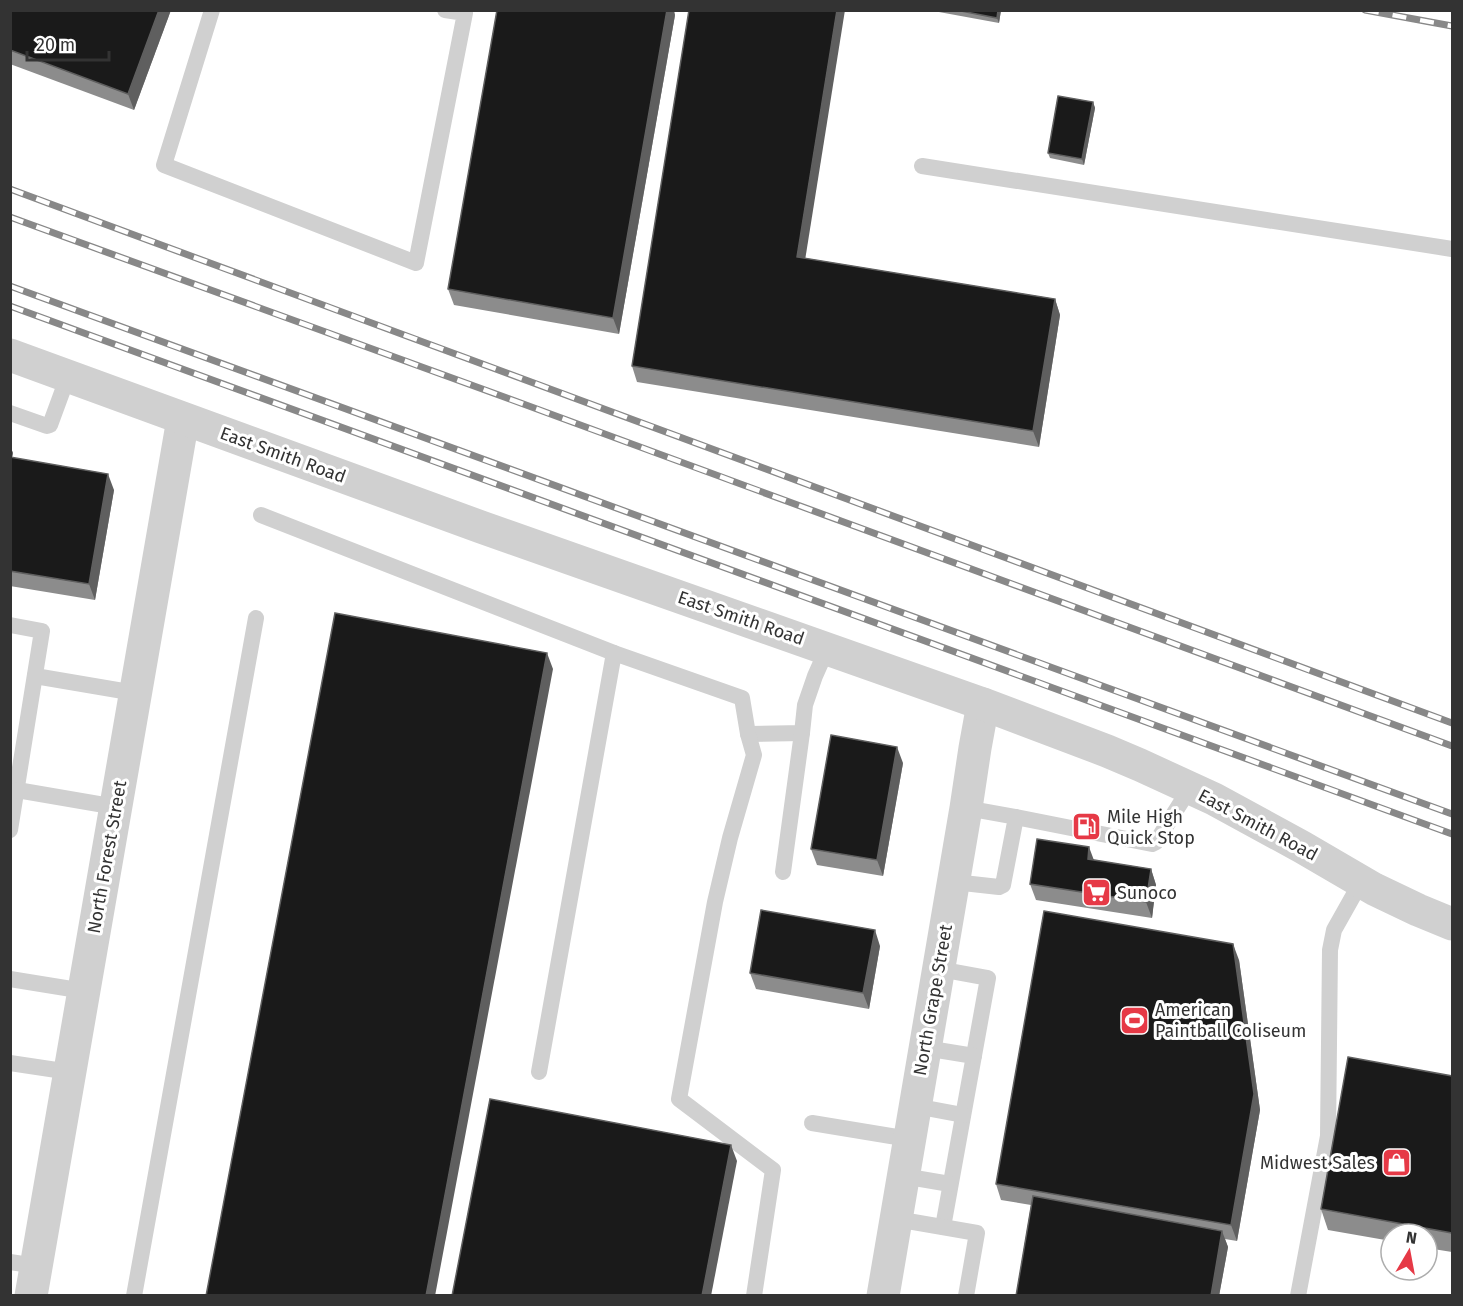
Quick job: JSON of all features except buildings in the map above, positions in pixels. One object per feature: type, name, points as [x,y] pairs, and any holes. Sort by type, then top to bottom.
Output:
[{"type":"street","name":"East Smith Road","points":[[10,355],[481,526],[984,704],[1115,754],[1214,799],[1395,900],[1452,924]]},
{"type":"street","name":"North Forest Street","points":[[26,1274],[70,1072],[183,419]]},
{"type":"street","name":"North Grape Street","points":[[883,1296],[984,704]]},
{"type":"lane","points":[[212,10],[164,165],[416,263],[465,13],[445,10]]},
{"type":"lane","points":[[922,166],[1452,249]]},
{"type":"lane","points":[[10,413],[47,426],[51,424],[68,376]]},
{"type":"lane","points":[[261,515],[614,653],[742,698],[754,755],[730,838],[715,902],[679,1099],[773,1170],[754,1296]]},
{"type":"lane","points":[[134,1296],[256,618]]},
{"type":"lane","points":[[10,625],[42,631],[10,830]]},
{"type":"lane","points":[[783,872],[805,705],[827,649]]},
{"type":"lane","points":[[539,1072],[614,653]]},
{"type":"lane","points":[[35,676],[135,693]]},
{"type":"lane","points":[[748,734],[802,733]]},
{"type":"lane","points":[[966,808],[1152,844],[1156,842],[1190,789]]},
{"type":"lane","points":[[17,790],[116,807]]},
{"type":"lane","points":[[954,882],[999,888],[1003,885],[1016,817]]},
{"type":"lane","points":[[1298,1296],[1328,1136],[1330,950],[1334,930],[1361,882]]},
{"type":"lane","points":[[939,969],[988,978],[943,1227]]},
{"type":"lane","points":[[10,979],[84,991]]},
{"type":"lane","points":[[925,1048],[974,1056]]},
{"type":"lane","points":[[10,1063],[70,1072]]},
{"type":"lane","points":[[915,1106],[963,1115]]},
{"type":"lane","points":[[812,1123],[909,1139]]},
{"type":"lane","points":[[903,1176],[951,1184]]},
{"type":"lane","points":[[896,1219],[977,1233],[966,1296]]},
{"type":"railway","points":[[1365,10],[1452,26]]},
{"type":"railway","points":[[10,189],[1452,723]]},
{"type":"railway","points":[[10,217],[1452,746]]},
{"type":"railway","points":[[10,286],[1452,814]]},
{"type":"railway","points":[[10,306],[1452,834]]},
{"type":"place","name":"Mile High Quick Stop","points":[[1086,827]]},
{"type":"place","name":"Sunoco","points":[[1096,893]]},
{"type":"place","name":"American Paintball Coliseum","points":[[1134,1020]]},
{"type":"place","name":"Midwest Sales","points":[[1396,1163]]}]
